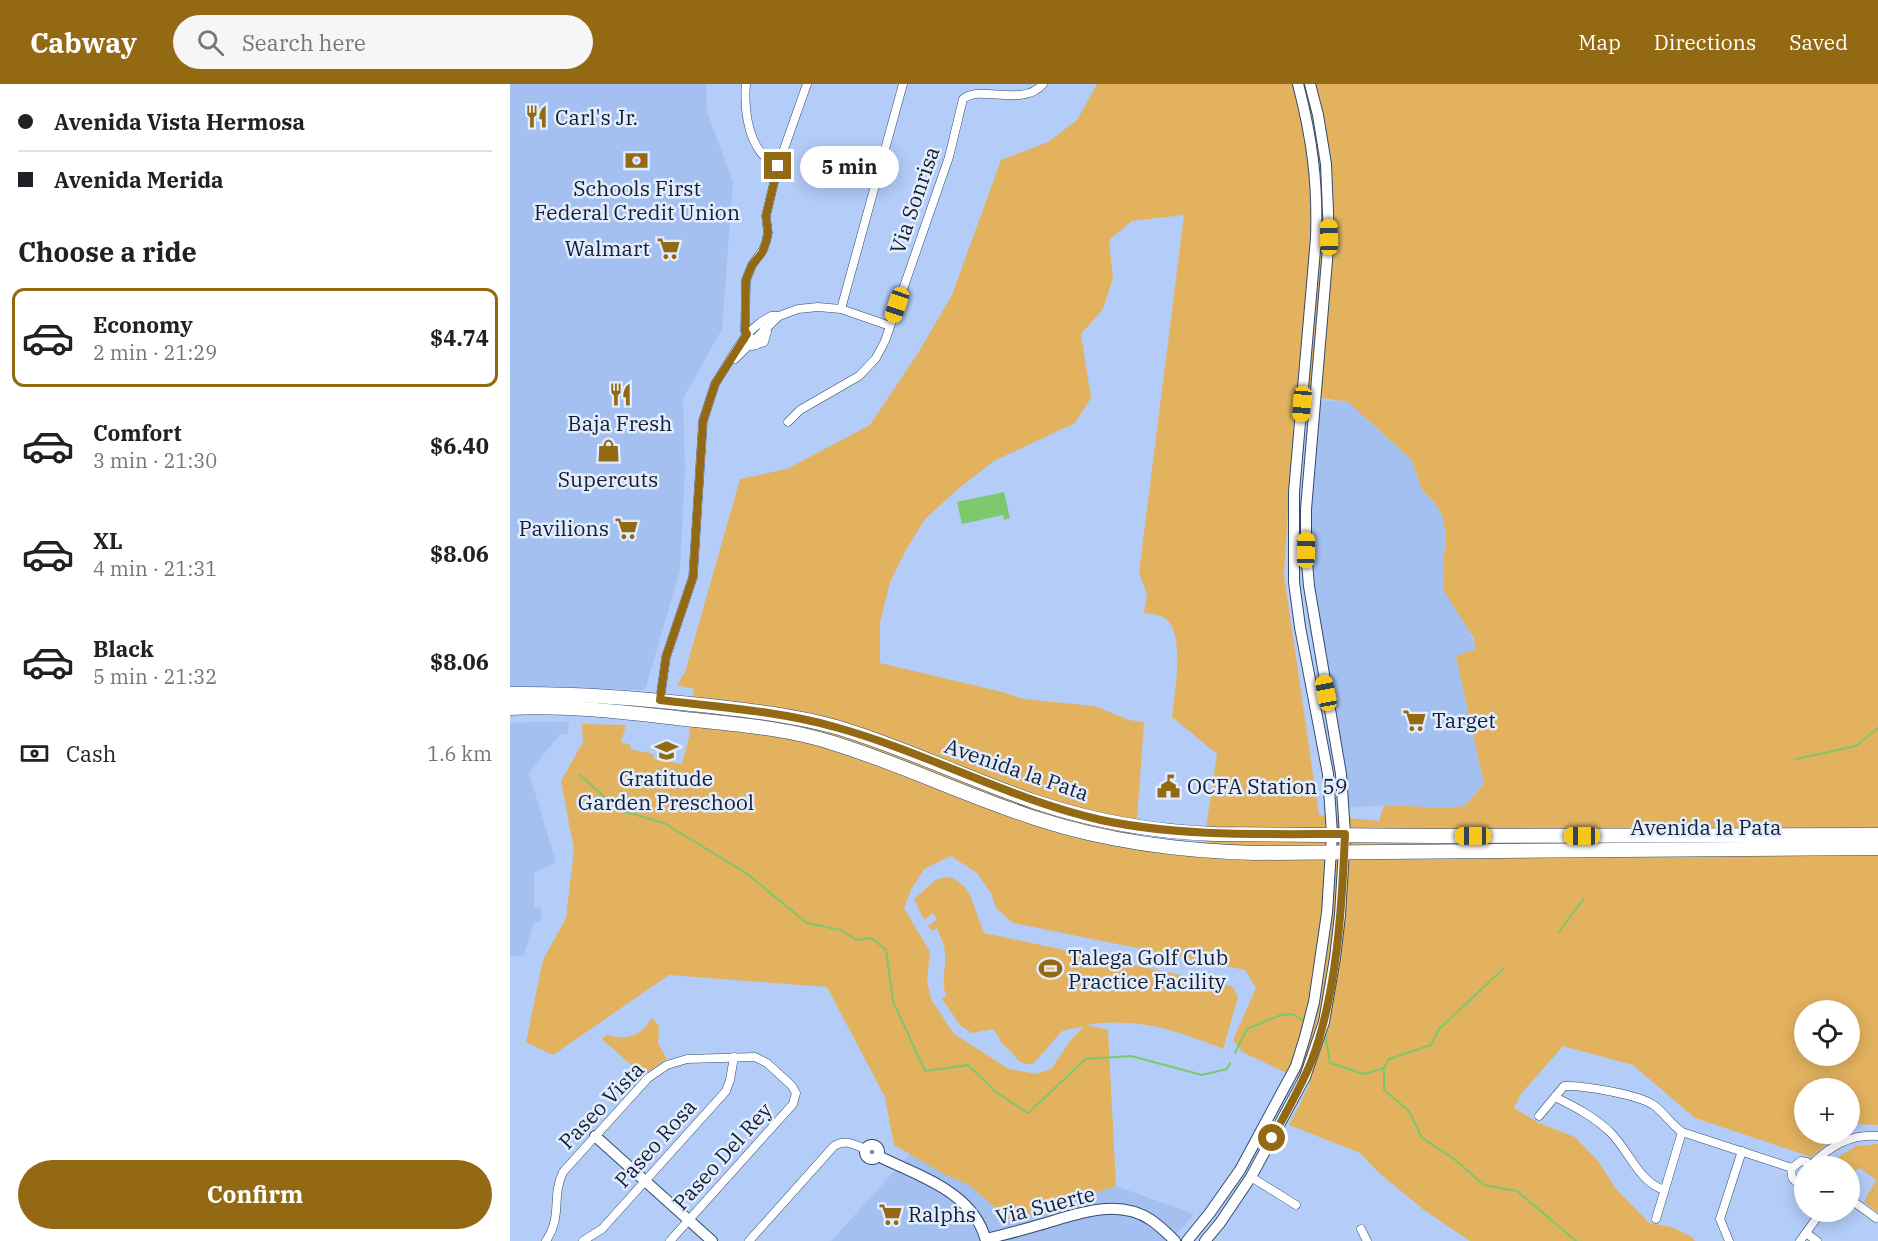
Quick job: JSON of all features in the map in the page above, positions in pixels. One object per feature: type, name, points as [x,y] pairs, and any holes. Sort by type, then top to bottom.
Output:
[{"type":"highway","name":"Avenida la Pata","points":[[510,694],[660,700],[763,712],[835,727],[909,752],[1037,802],[1101,820],[1200,833],[1430,836],[1878,835]]},
{"type":"highway","points":[[634,714],[638,707],[655,708],[660,700]]},
{"type":"highway","name":"Avenida la Pata","points":[[510,708],[550,706],[755,726],[831,742],[1043,821],[1102,836],[1174,848],[1222,852],[1878,848]]},
{"type":"main road","points":[[1298,84],[1306,117],[1318,198],[1316,250],[1294,492],[1294,582],[1300,627],[1339,834]]},
{"type":"main road","points":[[1205,1241],[1251,1177],[1305,1077],[1320,1035],[1335,957],[1341,774],[1317,640],[1306,550],[1306,509],[1329,237],[1326,164],[1310,84]]},
{"type":"main road","points":[[1187,1241],[1239,1170],[1289,1081],[1303,1044],[1314,1002],[1338,852]]},
{"type":"main road","points":[[595,1136],[712,1241]]},
{"type":"main road","points":[[865,1149],[868,1158],[875,1159],[879,1156],[957,1196],[972,1211],[984,1231],[986,1240]]},
{"type":"main road","name":"Via Suerte","points":[[986,1240],[1106,1209],[1143,1216],[1176,1241]]},
{"type":"street","points":[[746,84],[744,102],[754,140],[764,157],[778,166]]},
{"type":"street","points":[[762,327],[766,339],[764,342],[752,340],[745,331],[746,280],[766,242],[768,233],[766,216],[778,166],[807,84]]},
{"type":"street","points":[[841,309],[903,84]]},
{"type":"street","name":"Via Sonrisa","points":[[788,422],[800,410],[859,376],[876,358],[885,341],[949,157],[963,99],[974,89],[1026,93],[1035,92],[1043,84]]},
{"type":"street","points":[[723,370],[730,366],[771,316],[818,307],[841,309],[890,326]]},
{"type":"street","points":[[660,700],[666,657],[693,577],[703,421],[715,384],[723,370],[752,340]]},
{"type":"street","name":"Paseo Rosa","points":[[583,1241],[602,1229],[726,1091],[734,1057]]},
{"type":"street","name":"Paseo Vista","points":[[546,1241],[552,1232],[557,1214],[557,1190],[562,1172],[648,1078],[667,1065],[687,1059],[755,1057],[767,1063],[792,1086],[796,1093]]},
{"type":"street","points":[[1539,1116],[1564,1086],[1575,1086],[1644,1100],[1654,1105],[1673,1126],[1682,1132],[1792,1168],[1791,1174],[1794,1180]]},
{"type":"street","name":"Paseo Del Rey","points":[[670,1241],[793,1104],[796,1093]]},
{"type":"street","points":[[1555,1097],[1584,1112],[1611,1132],[1648,1182],[1664,1191]]},
{"type":"street","points":[[1656,1219],[1682,1132]]},
{"type":"street","points":[[1821,1156],[1849,1137],[1878,1136]]},
{"type":"street","points":[[749,1241],[834,1146],[842,1142],[865,1149]]},
{"type":"street","points":[[1729,1241],[1720,1220],[1742,1151]]},
{"type":"street","points":[[1251,1177],[1296,1205]]},
{"type":"street","points":[[1860,1206],[1876,1218]]},
{"type":"street","points":[[1800,1241],[1814,1222]]},
{"type":"street","points":[[1361,1229],[1366,1241]]},
{"type":"street","points":[[1806,1233],[1816,1241]]},
{"type":"shaded area","points":[[510,84],[706,84],[707,112],[733,182],[722,329],[683,399],[685,469],[680,570],[645,690],[510,686]]},
{"type":"shaded area","points":[[1097,84],[1878,84],[1878,1125],[1860,1124],[1860,1078],[1794,1078],[1794,1144],[1827,1144],[1812,1156],[1808,1156],[1695,1118],[1633,1065],[1563,1046],[1521,1094],[1514,1108],[1539,1123],[1575,1137],[1598,1161],[1616,1189],[1649,1223],[1672,1227],[1692,1237],[1695,1241],[1470,1241],[1424,1210],[1379,1173],[1360,1153],[1289,1125],[1310,1084],[1242,1052],[1233,1040],[1256,988],[1245,970],[1013,923],[996,908],[991,893],[977,873],[951,856],[924,869],[912,888],[904,908],[930,952],[927,980],[931,999],[954,1034],[1009,1069],[1037,1074],[1052,1068],[1070,1041],[1084,1026],[1062,1031],[1033,1064],[1028,1064],[1017,1059],[992,1029],[972,1033],[960,1025],[942,999],[946,996],[944,947],[937,928],[932,931],[928,926],[937,919],[933,913],[924,920],[914,899],[937,879],[951,877],[964,886],[984,933],[1232,986],[1238,997],[1223,1049],[1189,1036],[1139,1024],[1086,1025],[1108,1030],[1116,1186],[1010,1220],[969,1185],[946,1175],[894,1145],[885,1097],[827,987],[669,975],[553,1055],[526,1042],[543,960],[566,918],[574,850],[561,781],[583,742],[582,724],[626,725],[621,742],[631,745],[630,749],[653,754],[654,759],[682,764],[689,737],[694,689],[677,685],[685,672],[740,479],[787,469],[870,425],[918,353],[952,295],[1001,160],[1048,142],[1077,120]],"holes":[[[1184,215],[1139,573],[1147,594],[1144,613],[1163,617],[1175,634],[1177,663],[1172,717],[1217,754],[1202,855],[1135,846],[1144,722],[1129,720],[1094,706],[1023,699],[880,663],[880,623],[890,582],[925,519],[994,461],[1075,423],[1091,398],[1081,334],[1103,309],[1113,278],[1109,240],[1132,221]],[[1309,396],[1348,402],[1412,460],[1422,490],[1435,503],[1443,517],[1446,538],[1443,565],[1444,591],[1473,637],[1476,649],[1456,656],[1484,784],[1465,806],[1445,808],[1384,805],[1379,821],[1319,815],[1284,575],[1295,399]]]},
{"type":"shaded area","points":[[1318,400],[1348,402],[1412,460],[1422,490],[1435,503],[1443,517],[1446,538],[1443,565],[1476,649],[1456,656],[1484,784],[1465,806],[1445,808],[1384,805],[1345,808],[1318,628],[1309,512]]},
{"type":"shaded area","points":[[1004,492],[1010,518],[1004,520],[1003,515],[962,524],[957,502]]},
{"type":"shaded area","points":[[569,722],[567,734],[560,734],[529,773],[556,862],[534,873],[534,907],[541,908],[541,921],[534,922],[524,955],[510,956],[510,723]]},
{"type":"shaded area","points":[[652,1018],[659,1026],[658,1043],[667,1059],[643,1075],[602,1039],[607,1035],[633,1036]]},
{"type":"shaded area","points":[[1878,1144],[1878,1213],[1864,1202],[1876,1180],[1860,1168],[1860,1156],[1840,1156],[1856,1146]]},
{"type":"shaded area","points":[[911,1153],[946,1175],[969,1185],[1010,1220],[1116,1186],[1194,1214],[1171,1241],[831,1241]]},
{"type":"waterway","points":[[1796,759],[1856,746],[1878,728]]},
{"type":"waterway","points":[[580,775],[619,810],[664,823],[746,873],[807,923],[841,930],[857,940],[872,938],[886,950],[893,1001],[925,1071],[968,1065],[996,1092],[1028,1113],[1086,1059],[1131,1056],[1202,1075],[1227,1069],[1230,1063]]},
{"type":"waterway","points":[[1559,932],[1584,898]]},
{"type":"waterway","points":[[1384,1068],[1389,1059],[1431,1045],[1439,1029],[1504,968]]},
{"type":"waterway","points":[[1235,1053],[1247,1029],[1281,1015],[1292,1014],[1304,1021]]},
{"type":"waterway","points":[[1325,1033],[1330,1063],[1364,1074],[1384,1068],[1384,1090],[1409,1111],[1422,1138],[1454,1159],[1484,1185],[1517,1191],[1576,1241]]},
{"type":"place","name":"Carl's Jr.","points":[[537,117]]},
{"type":"place","name":"Schools First Federal Credit Union","points":[[637,160]]},
{"type":"place","name":"Walmart","points":[[668,248]]},
{"type":"place","name":"Baja Fresh","points":[[620,395]]},
{"type":"place","name":"Supercuts","points":[[608,451]]},
{"type":"place","name":"Pavilions","points":[[627,528]]},
{"type":"place","name":"Target","points":[[1414,720]]},
{"type":"place","name":"Gratitude Garden Preschool","points":[[666,750]]},
{"type":"place","name":"OCFA Station 59","points":[[1169,786]]},
{"type":"place","name":"Talega Golf Club Practice Facility","points":[[1050,969]]},
{"type":"place","name":"Ralphs","points":[[890,1214]]},
{"type":"route","points":[[778,166],[766,216],[768,233],[766,242],[746,280],[745,331],[747,334],[715,384],[706,407],[703,421],[693,577],[666,657],[660,700],[763,712],[835,727],[909,752],[1037,802],[1101,820],[1215,834],[1345,834],[1340,915],[1324,1022],[1305,1077],[1272,1138]]}]
